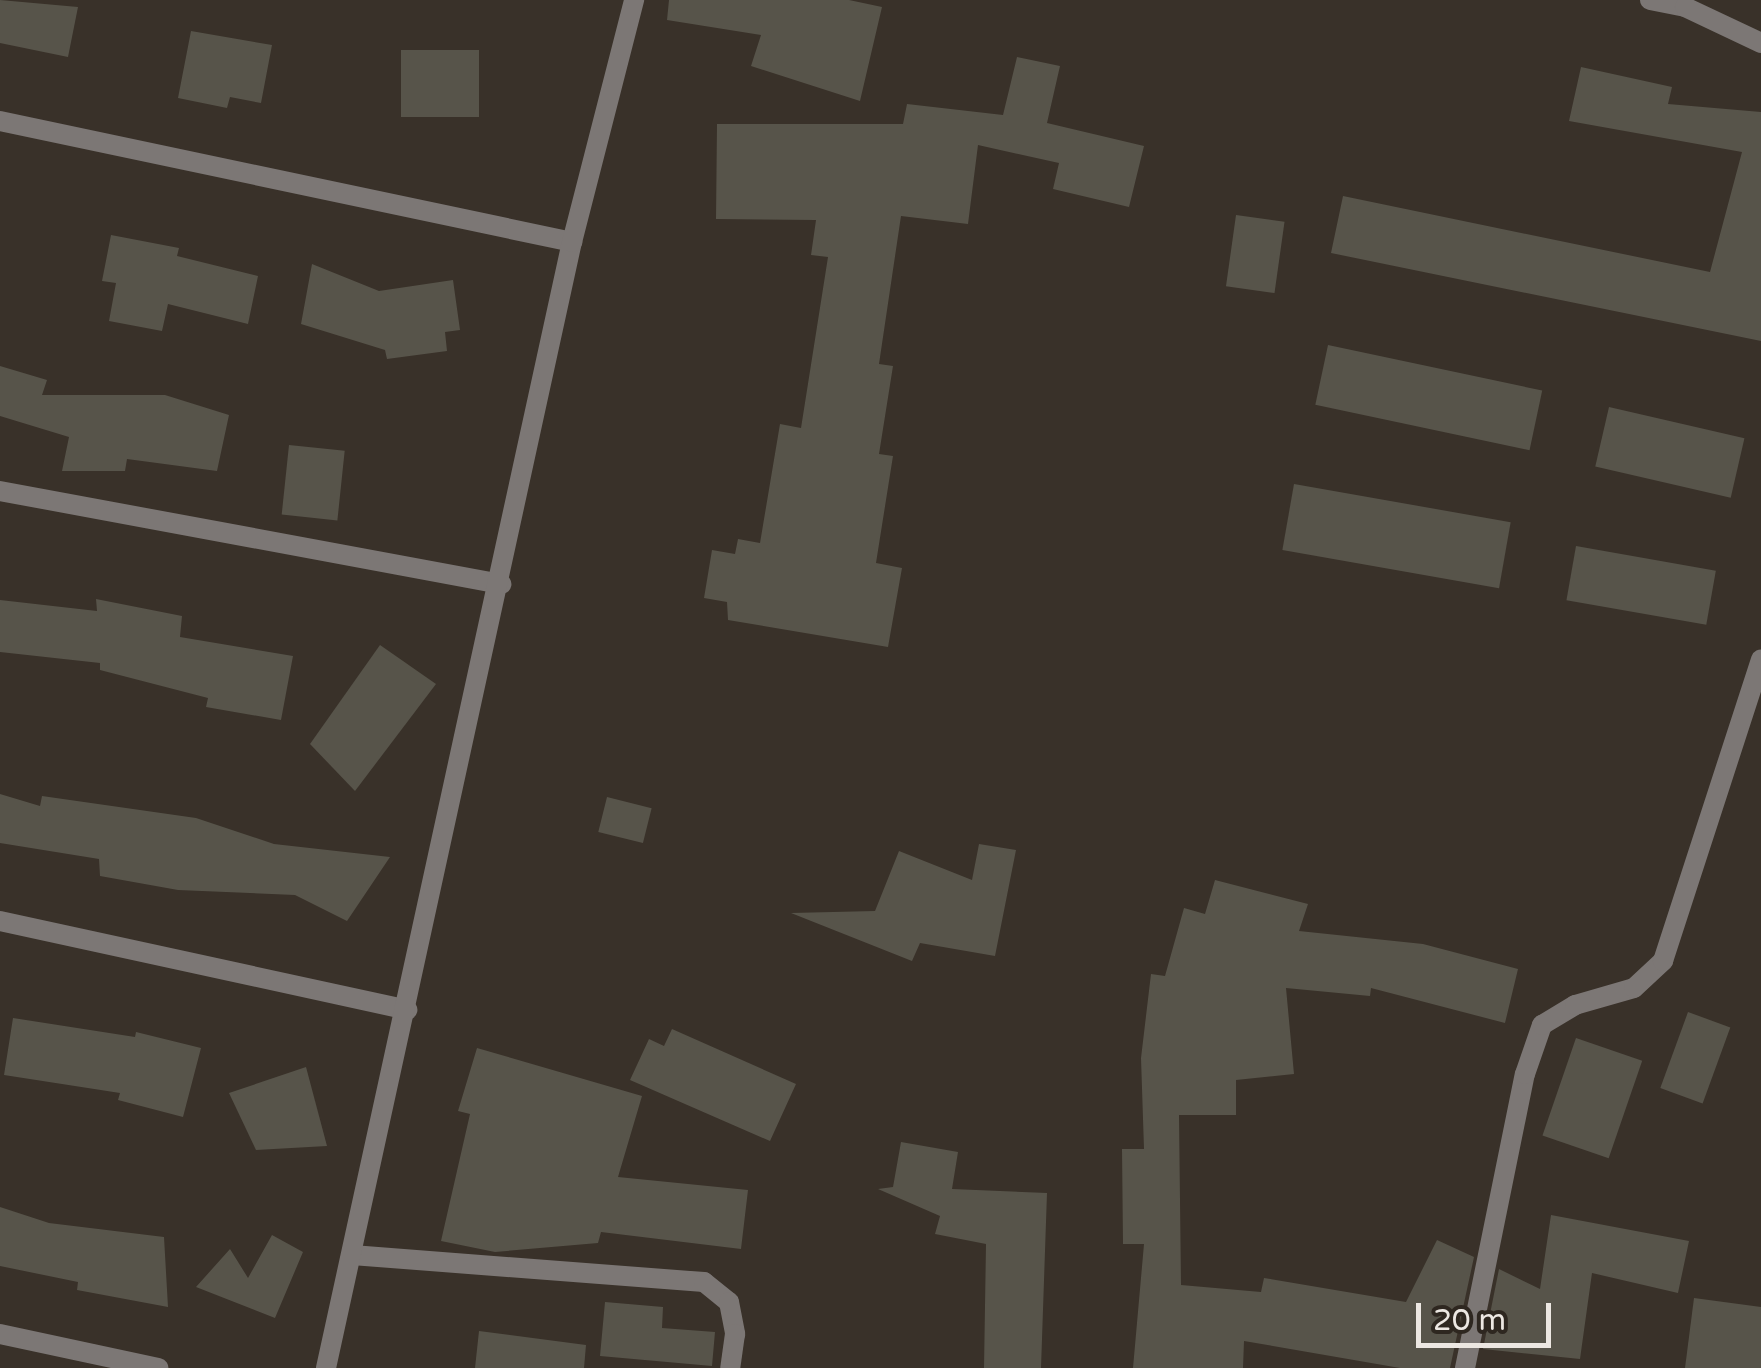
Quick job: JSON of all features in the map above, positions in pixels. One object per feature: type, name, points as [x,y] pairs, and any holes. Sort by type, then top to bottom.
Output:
[{"type":"street","points":[[326,1368],[501,584],[572,242],[634,0]]},
{"type":"street","points":[[1650,0],[1686,4],[1761,43]]},
{"type":"street","points":[[0,121],[572,242]]},
{"type":"street","points":[[0,492],[501,584]]},
{"type":"street","points":[[1466,1368],[1525,1074],[1542,1025],[1575,1006],[1634,988],[1663,962],[1761,660]]},
{"type":"street","points":[[0,921],[407,1010]]},
{"type":"street","points":[[352,1255],[704,1282],[729,1302],[735,1334],[730,1368]]},
{"type":"street","points":[[0,1334],[158,1368]]},
{"type":"building","points":[[0,0],[78,7],[68,57],[0,43]]},
{"type":"building","points":[[669,0],[849,0],[882,7],[860,101],[751,66],[761,35],[667,20]]},
{"type":"building","points":[[191,31],[272,45],[261,103],[230,97],[227,108],[178,98]]},
{"type":"building","points":[[401,50],[479,50],[479,117],[401,117]]},
{"type":"building","points":[[1017,57],[1060,66],[1047,123],[1144,146],[1129,207],[1053,189],[1059,163],[978,145],[968,224],[901,216],[879,364],[893,366],[879,454],[893,456],[876,563],[902,568],[888,647],[728,620],[727,602],[704,598],[712,550],[735,554],[738,539],[760,543],[780,424],[801,428],[828,257],[811,255],[816,220],[716,219],[717,124],[903,124],[907,104],[1003,115]]},
{"type":"building","points":[[1581,67],[1672,87],[1668,104],[1761,112],[1761,341],[1331,253],[1343,196],[1710,272],[1742,152],[1569,121]]},
{"type":"building","points":[[1236,215],[1285,222],[1275,293],[1226,286]]},
{"type":"building","points":[[111,235],[179,248],[177,256],[258,276],[248,324],[168,304],[162,331],[109,321],[116,283],[102,281]]},
{"type":"building","points":[[312,264],[379,291],[453,280],[460,330],[445,332],[447,351],[387,359],[385,350],[301,324]]},
{"type":"building","points":[[1328,345],[1542,391],[1530,450],[1315,405]]},
{"type":"building","points":[[0,366],[47,380],[42,395],[165,395],[229,415],[217,471],[127,459],[125,471],[62,471],[69,437],[0,416]]},
{"type":"building","points":[[1609,407],[1744,438],[1731,498],[1595,466]]},
{"type":"building","points":[[289,445],[345,451],[337,520],[282,515]]},
{"type":"building","points":[[1294,484],[1511,522],[1499,588],[1282,550]]},
{"type":"building","points":[[1576,546],[1716,571],[1706,625],[1566,600]]},
{"type":"building","points":[[96,599],[182,616],[180,637],[293,656],[281,720],[206,707],[208,698],[100,670],[100,663],[0,652],[0,600],[97,611]]},
{"type":"building","points":[[380,645],[436,684],[355,791],[310,744]]},
{"type":"building","points":[[0,794],[40,806],[42,796],[196,818],[274,844],[390,857],[347,921],[295,895],[178,890],[100,876],[99,859],[0,843]]},
{"type":"building","points":[[607,797],[652,808],[643,843],[598,832]]},
{"type":"building","points":[[979,844],[1016,850],[995,956],[920,943],[912,961],[791,913],[875,911],[899,851],[972,880]]},
{"type":"building","points":[[1215,880],[1308,904],[1299,931],[1423,944],[1518,969],[1505,1023],[1371,988],[1370,996],[1286,988],[1294,1074],[1236,1080],[1236,1115],[1179,1115],[1181,1285],[1261,1292],[1264,1278],[1406,1302],[1437,1240],[1474,1257],[1450,1368],[1400,1368],[1244,1341],[1243,1368],[1133,1368],[1144,1244],[1123,1244],[1122,1149],[1144,1149],[1141,1058],[1151,974],[1165,976],[1184,908],[1205,914]]},
{"type":"building","points":[[1688,1012],[1730,1027],[1703,1104],[1660,1088]]},
{"type":"building","points":[[13,1018],[135,1037],[136,1032],[201,1048],[183,1117],[118,1100],[120,1093],[4,1075]]},
{"type":"building","points":[[672,1029],[796,1084],[770,1141],[630,1080],[649,1039],[664,1046]]},
{"type":"building","points":[[1576,1038],[1642,1061],[1609,1158],[1542,1135]]},
{"type":"building","points":[[477,1048],[642,1096],[618,1177],[748,1190],[741,1249],[601,1232],[598,1243],[495,1252],[441,1241],[470,1114],[458,1111]]},
{"type":"building","points":[[306,1067],[327,1146],[256,1150],[229,1093]]},
{"type":"building","points":[[901,1142],[958,1152],[952,1189],[1047,1193],[1041,1368],[984,1368],[986,1244],[935,1234],[940,1216],[878,1189],[893,1187]]},
{"type":"building","points":[[0,1207],[49,1223],[164,1237],[168,1307],[77,1290],[78,1282],[0,1266]]},
{"type":"building","points":[[1551,1215],[1689,1241],[1678,1293],[1592,1273],[1580,1359],[1483,1349],[1499,1269],[1540,1289]]},
{"type":"building","points":[[272,1235],[303,1252],[275,1318],[196,1287],[230,1249],[248,1278]]},
{"type":"building","points":[[1694,1298],[1761,1307],[1761,1368],[1685,1368]]},
{"type":"building","points":[[605,1302],[663,1307],[662,1328],[715,1332],[712,1366],[600,1356]]},
{"type":"building","points":[[479,1331],[586,1345],[584,1368],[475,1368]]}]
